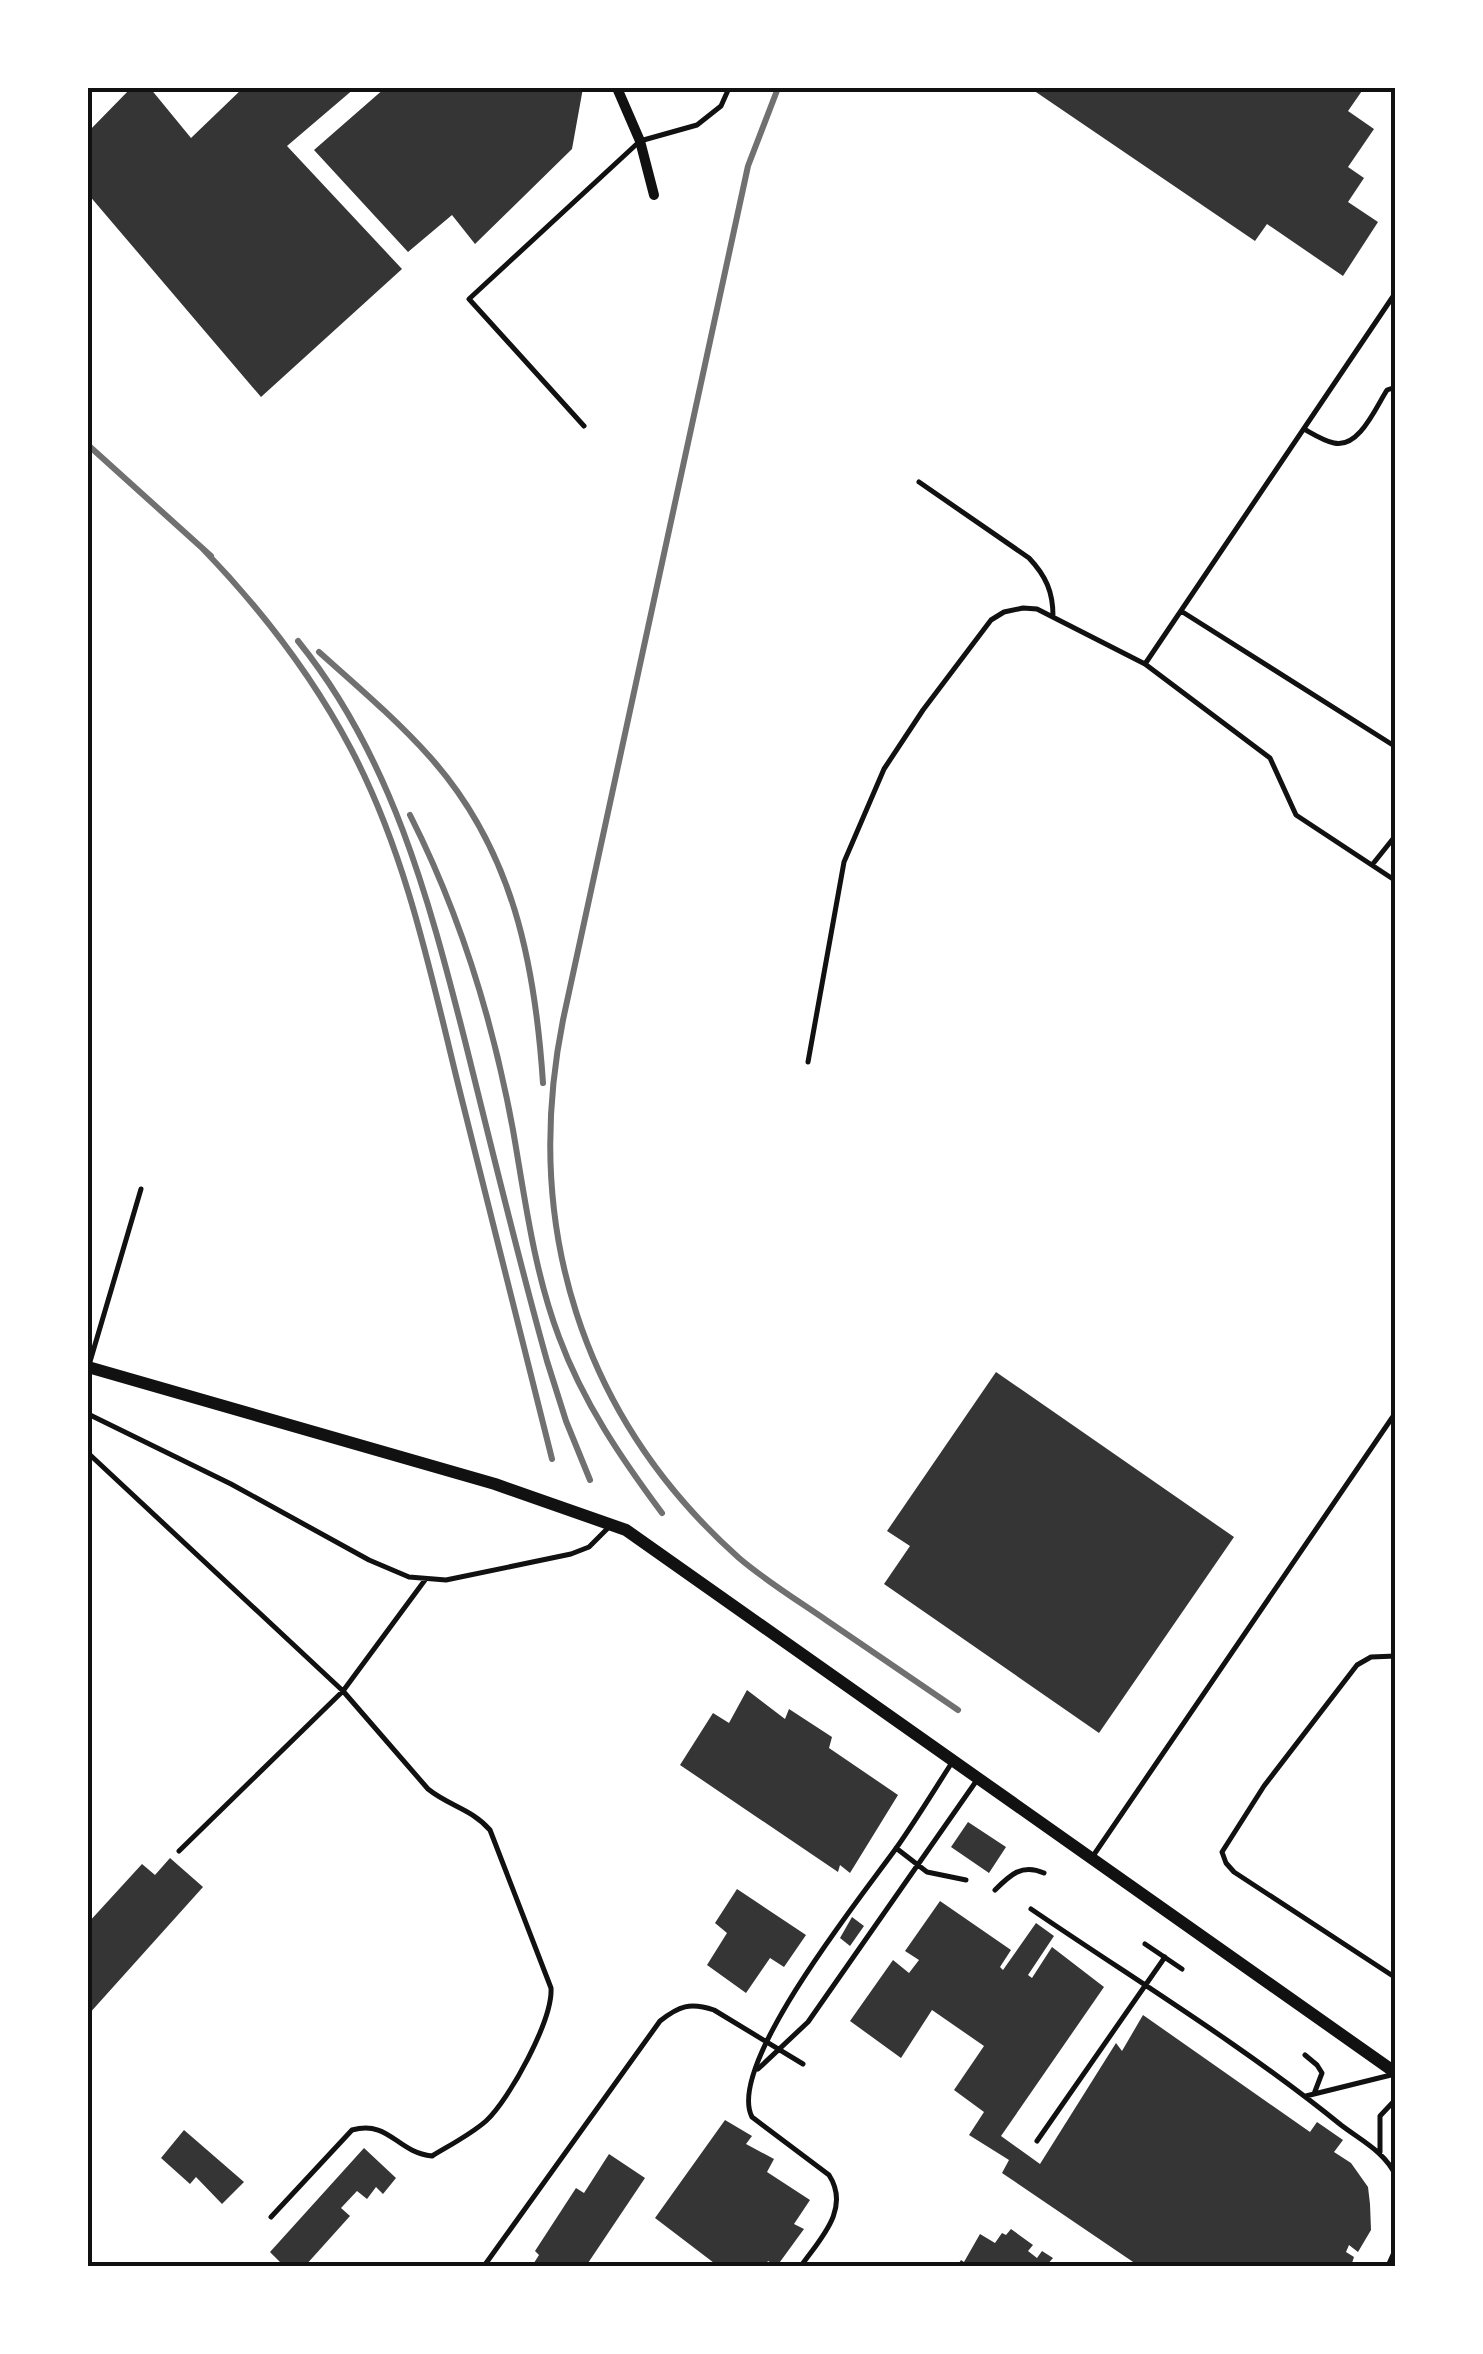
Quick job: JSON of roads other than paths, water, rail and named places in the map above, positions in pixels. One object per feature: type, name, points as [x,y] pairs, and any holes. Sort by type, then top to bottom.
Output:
[{"type":"street","points":[[616,88],[640,141],[654,194]]},
{"type":"street","points":[[88,1368],[495,1484],[612,1524],[646,1544],[1396,2073]]},
{"type":"lane","points":[[584,426],[469,299],[640,141],[697,125],[721,106],[729,88]]},
{"type":"lane","points":[[1145,664],[1396,292]]},
{"type":"lane","points":[[1304,429],[1334,444],[1347,443],[1356,438],[1387,390],[1396,387]]},
{"type":"lane","points":[[919,482],[1029,558],[1044,575],[1053,599],[1054,616]]},
{"type":"lane","points":[[808,1062],[844,862],[884,768],[991,620],[1004,612],[1023,608],[1054,616],[1145,664],[1270,758],[1296,815],[1396,881]]},
{"type":"lane","points":[[1181,611],[1396,747]]},
{"type":"lane","points":[[1372,865],[1396,835]]},
{"type":"lane","points":[[88,1368],[141,1189]]},
{"type":"lane","points":[[1091,1859],[1396,1412]]},
{"type":"lane","points":[[88,1414],[231,1484],[389,1570],[425,1580],[446,1580],[571,1554],[590,1547],[612,1524]]},
{"type":"lane","points":[[88,1453],[343,1691],[428,1790],[478,1816],[490,1830],[545,1965],[552,2001],[546,2024],[498,2108],[475,2130],[432,2156],[407,2150],[380,2128],[352,2130],[270,2217]]},
{"type":"lane","points":[[179,1851],[343,1691],[425,1580]]},
{"type":"lane","points":[[1396,1656],[1371,1657],[1357,1665],[1264,1786],[1222,1852],[1234,1872],[1396,1978]]},
{"type":"lane","points":[[801,2266],[834,2220],[836,2186],[829,2175],[752,2117],[747,2100],[782,2010],[953,1762]]},
{"type":"lane","points":[[756,2071],[808,2022],[978,1779]]},
{"type":"lane","points":[[896,1848],[935,1875],[966,1880]]},
{"type":"lane","points":[[995,1890],[1017,1871],[1029,1868],[1044,1873]]},
{"type":"lane","points":[[1032,1910],[1306,2096],[1367,2146],[1380,2152],[1396,2176]]},
{"type":"lane","points":[[1145,1944],[1182,1970]]},
{"type":"lane","points":[[1037,2140],[1165,1957]]},
{"type":"lane","points":[[484,2266],[660,2021],[670,2013],[688,2004],[698,2004],[803,2064]]},
{"type":"lane","points":[[1304,2055],[1322,2073],[1314,2094]]},
{"type":"lane","points":[[1306,2096],[1396,2073]]},
{"type":"lane","points":[[1380,2152],[1380,2116],[1396,2099]]},
{"type":"lane","points":[[1388,2266],[1396,2248]]},
{"type":"railway","points":[[778,88],[748,166],[563,1020],[552,1096],[551,1171],[559,1243],[576,1313],[603,1380],[639,1443],[684,1503],[760,1575],[958,1710]]},
{"type":"railway","points":[[88,445],[211,556]]},
{"type":"railway","points":[[202,548],[265,619],[320,695],[351,749],[389,834],[430,968],[552,1459]]},
{"type":"railway","points":[[298,641],[358,732],[382,780],[420,880],[547,1361],[590,1480]]},
{"type":"railway","points":[[319,652],[430,757],[482,830],[515,910],[526,952],[543,1083]]},
{"type":"railway","points":[[410,815],[459,929],[485,1009],[505,1089],[537,1261],[559,1337],[604,1429],[662,1513]]}]
